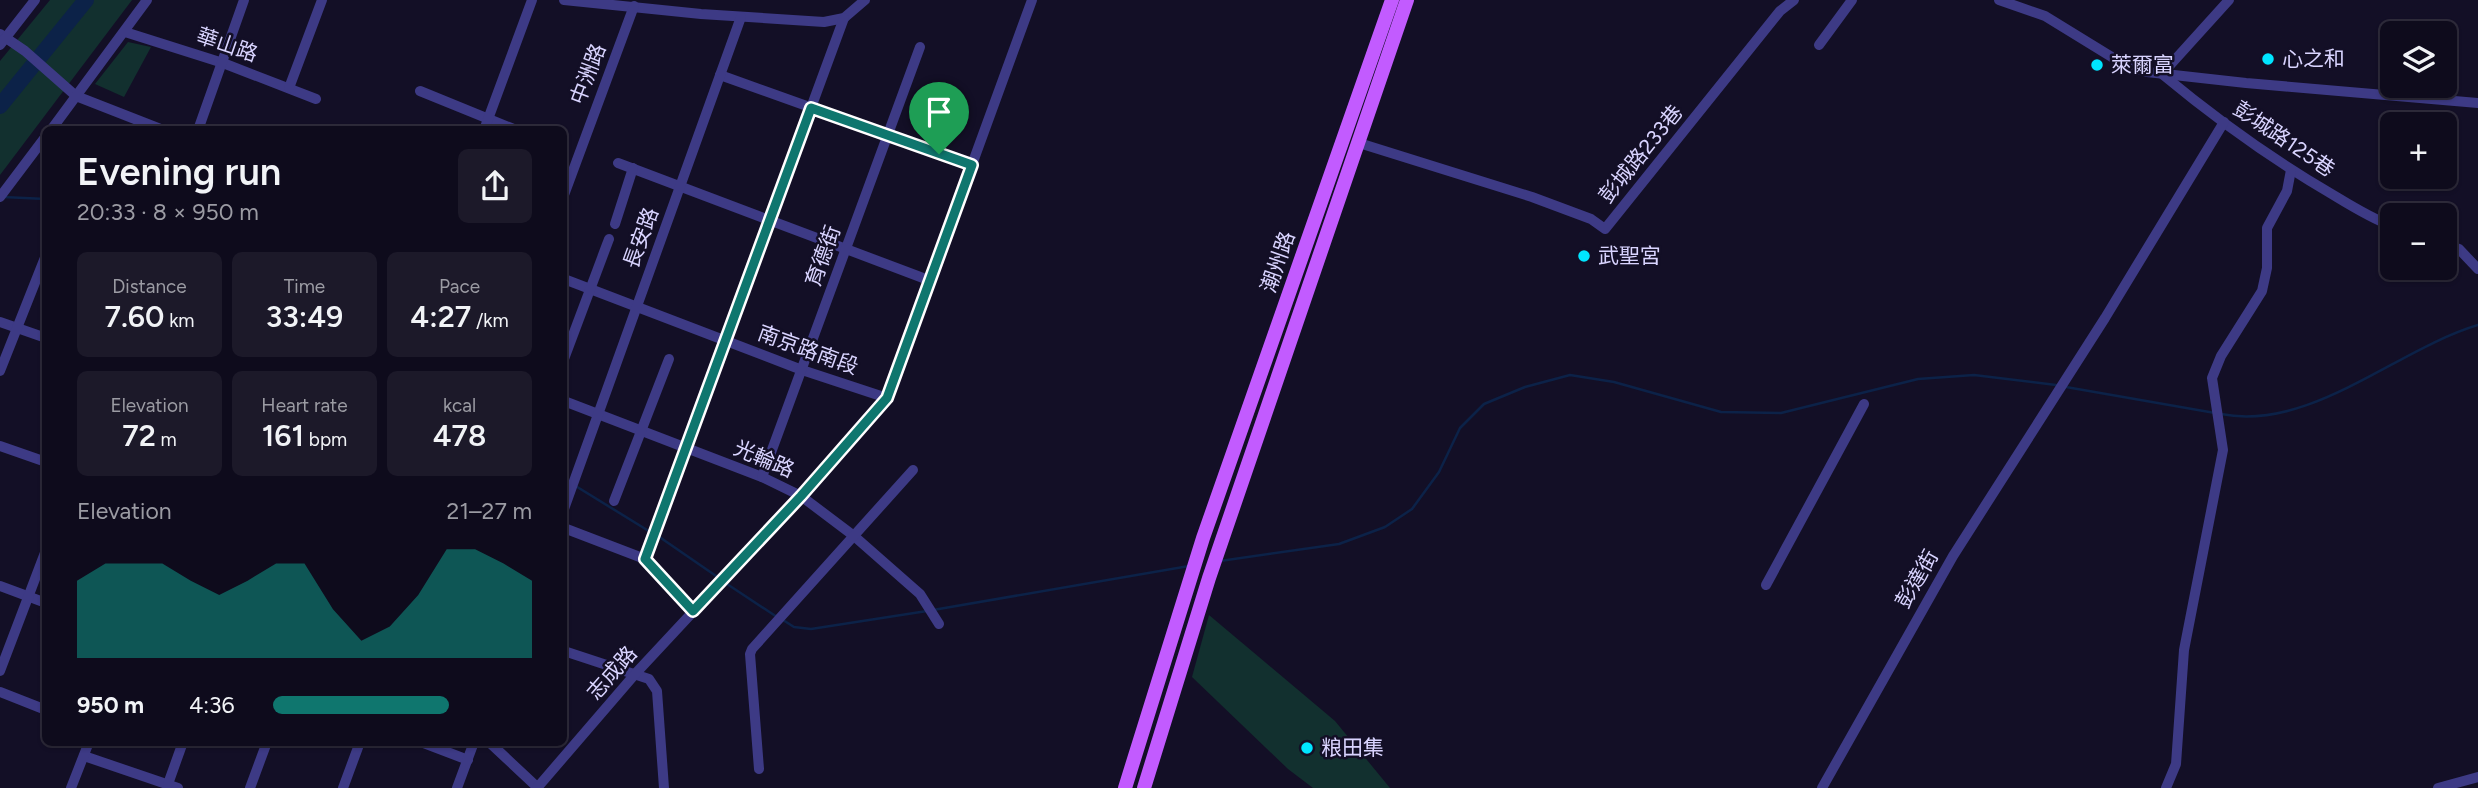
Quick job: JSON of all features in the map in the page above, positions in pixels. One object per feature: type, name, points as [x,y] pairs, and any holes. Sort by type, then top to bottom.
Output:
[{"type":"main road","name":"潮州路","points":[[1125,788],[1203,538],[1392,0]]},
{"type":"main road","name":"潮州路","points":[[1144,788],[1223,535],[1407,0]]},
{"type":"street","points":[[35,0],[2,39],[25,51],[76,96],[153,126]]},
{"type":"street","points":[[54,126],[147,0]]},
{"type":"street","points":[[199,126],[244,0]]},
{"type":"street","points":[[289,88],[322,0]]},
{"type":"street","points":[[485,126],[532,0]]},
{"type":"street","points":[[564,0],[824,22],[844,18]]},
{"type":"street","points":[[645,559],[844,18],[865,0]]},
{"type":"street","points":[[801,496],[887,398],[1032,0]]},
{"type":"street","name":"彭城路233巷","points":[[1359,143],[1532,197],[1591,219],[1605,229],[1780,11],[1794,0]]},
{"type":"street","points":[[1819,45],[1852,0]]},
{"type":"street","points":[[1999,0],[2045,16],[2128,67],[2147,72],[2478,103]]},
{"type":"street","points":[[2162,74],[2229,0]]},
{"type":"street","name":"中洲路","points":[[567,187],[634,6]]},
{"type":"street","name":"長安路","points":[[567,501],[741,16]]},
{"type":"street","name":"華山路","points":[[125,32],[223,63],[316,99]]},
{"type":"street","name":"育德街","points":[[762,477],[920,47]]},
{"type":"street","name":"彭城路125巷","points":[[2162,74],[2291,170],[2380,220]]},
{"type":"street","points":[[720,75],[972,165]]},
{"type":"street","points":[[420,91],[507,126]]},
{"type":"street","name":"彭達街","points":[[1822,788],[1953,556],[2069,375],[2224,122]]},
{"type":"street","points":[[0,197],[42,141]]},
{"type":"street","points":[[618,163],[930,281]]},
{"type":"street","points":[[615,224],[633,168]]},
{"type":"street","points":[[2166,788],[2176,764],[2184,650],[2223,450],[2212,386],[2213,370],[2262,291],[2267,268],[2267,228],[2287,191],[2291,170]]},
{"type":"street","points":[[567,351],[609,239]]},
{"type":"street","points":[[2457,248],[2478,269]]},
{"type":"street","points":[[0,370],[42,265]]},
{"type":"street","name":"南京路南段","points":[[567,280],[802,370],[887,398]]},
{"type":"street","points":[[0,322],[42,337]]},
{"type":"street","points":[[614,501],[669,359]]},
{"type":"street","name":"光輪路","points":[[567,402],[762,477],[801,496],[854,536],[922,597],[936,620]]},
{"type":"street","points":[[1766,585],[1864,404]]},
{"type":"street","points":[[0,446],[42,461]]},
{"type":"street","points":[[760,769],[750,654],[913,470]]},
{"type":"street","name":"志成路","points":[[537,788],[636,673],[801,496]]},
{"type":"street","points":[[567,529],[645,559],[693,611]]},
{"type":"street","points":[[0,671],[42,560]]},
{"type":"street","points":[[0,586],[42,602]]},
{"type":"street","points":[[567,652],[649,679],[657,691],[664,788]]},
{"type":"street","points":[[0,692],[42,708]]},
{"type":"street","points":[[71,788],[88,746]]},
{"type":"street","points":[[84,756],[173,786],[183,746]]},
{"type":"street","points":[[250,788],[266,746]]},
{"type":"street","points":[[343,788],[359,746]]},
{"type":"street","points":[[431,746],[468,760]]},
{"type":"street","points":[[457,788],[473,746]]},
{"type":"street","points":[[493,746],[537,788]]},
{"type":"street","points":[[2438,788],[2478,777]]},
{"type":"green space","points":[[50,0],[132,0],[0,175],[0,61]]},
{"type":"green space","points":[[128,42],[151,47],[124,97],[95,84]]},
{"type":"green space","points":[[1209,615],[1335,721],[1390,788],[1313,788],[1288,769],[1192,677]]},
{"type":"waterway","points":[[0,106],[86,0]]},
{"type":"waterway","points":[[3,197],[42,199]]},
{"type":"waterway","points":[[2221,414],[2254,416],[2287,411],[2320,400],[2447,336],[2478,325]]},
{"type":"waterway","points":[[1220,561],[1339,544],[1385,527],[1412,509],[1439,472],[1460,428],[1484,404],[1525,387],[1570,375],[1614,382],[1721,412],[1781,413],[1918,379],[1974,375],[2056,385]]},
{"type":"waterway","points":[[2066,387],[2215,413]]},
{"type":"waterway","points":[[574,485],[652,533]]},
{"type":"waterway","points":[[658,536],[719,578]]},
{"type":"waterway","points":[[933,610],[1189,566]]},
{"type":"waterway","points":[[724,582],[777,617]]},
{"type":"waterway","points":[[783,620],[794,627],[811,629],[927,611]]},
{"type":"place","name":"心之和","points":[[2268,59]]},
{"type":"place","name":"萊爾富","points":[[2097,65]]},
{"type":"place","name":"武聖宮","points":[[1584,256]]},
{"type":"place","name":"粮田集","points":[[1307,748]]},
{"type":"route","points":[[811,108],[939,154],[972,165],[887,398],[801,496],[693,611],[645,559],[811,108]]}]
